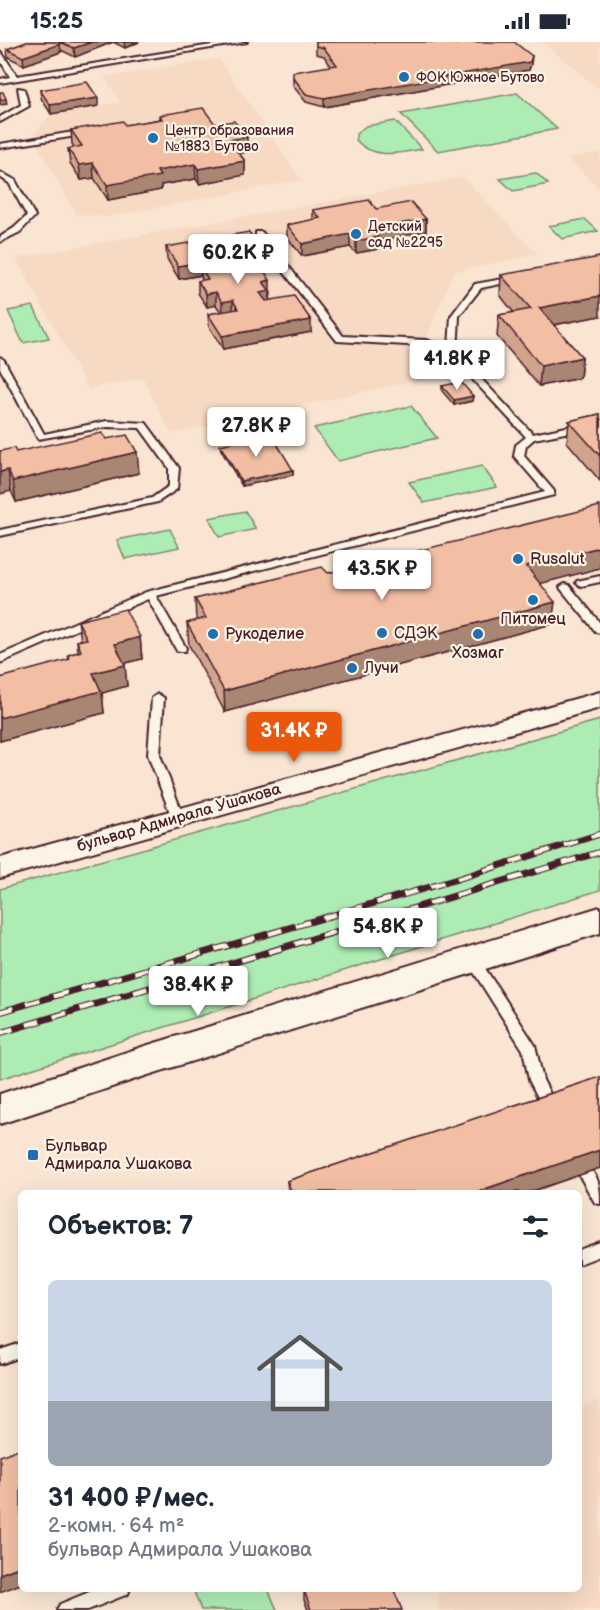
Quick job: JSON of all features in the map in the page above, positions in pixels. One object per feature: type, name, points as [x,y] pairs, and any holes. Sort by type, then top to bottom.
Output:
[{"type":"street","name":"бульвар Адмирала Ушакова","points":[[0,868],[600,700]]},
{"type":"street","points":[[0,1109],[145,1061],[600,920]]},
{"type":"lane","points":[[0,81],[244,42]]},
{"type":"lane","points":[[0,54],[15,79]]},
{"type":"lane","points":[[0,120],[25,106],[20,89]]},
{"type":"lane","points":[[0,146],[92,131]]},
{"type":"lane","points":[[0,174],[12,182],[31,216],[17,230],[0,240]]},
{"type":"lane","points":[[259,234],[340,339],[426,344],[453,353],[530,435]]},
{"type":"lane","points":[[453,353],[455,316],[478,286],[522,277]]},
{"type":"lane","points":[[0,360],[41,436],[106,424],[143,425],[174,468],[174,487],[155,500],[0,533]]},
{"type":"lane","points":[[0,659],[150,594],[551,493],[519,456],[521,445],[530,435],[600,423]]},
{"type":"lane","points":[[581,583],[600,579]]},
{"type":"lane","points":[[566,587],[600,630]]},
{"type":"lane","points":[[150,594],[181,648]]},
{"type":"lane","points":[[158,698],[154,755],[178,818]]},
{"type":"lane","points":[[472,960],[530,1049],[536,1080],[552,1112]]},
{"type":"lane","points":[[585,1173],[600,1198]]},
{"type":"lane","points":[[582,1256],[600,1249]]},
{"type":"lane","points":[[0,1357],[18,1351]]},
{"type":"lane","points":[[66,1610],[112,1592]]},
{"type":"shaded area","points":[[542,42],[600,42],[600,90]]},
{"type":"shaded area","name":"Центр образования №1883 Бутово","points":[[219,59],[301,180],[107,217],[76,214],[32,136],[51,114],[121,102],[104,77]]},
{"type":"shaded area","points":[[600,152],[600,189],[567,158]]},
{"type":"shaded area","points":[[463,177],[537,254],[453,272],[421,353],[426,378],[171,434],[143,378],[88,389],[16,258]]},
{"type":"shaded area","points":[[600,1400],[600,1610],[438,1610],[439,1592],[582,1592],[582,1407]]},
{"type":"green space","points":[[517,93],[557,129],[438,151],[401,114]]},
{"type":"green space","points":[[395,121],[422,149],[379,153],[370,150],[356,140],[356,134],[366,126]]},
{"type":"green space","points":[[536,173],[548,184],[513,191],[500,179]]},
{"type":"green space","points":[[585,219],[598,231],[562,239],[549,226]]},
{"type":"green space","points":[[33,306],[49,338],[23,343],[8,311]]},
{"type":"green space","points":[[411,406],[437,438],[338,461],[314,428]]},
{"type":"green space","points":[[482,466],[497,487],[424,503],[409,482]]},
{"type":"green space","points":[[245,511],[256,529],[219,537],[209,518]]},
{"type":"green space","points":[[170,529],[179,547],[125,559],[117,540]]},
{"type":"green space","points":[[600,720],[600,890],[0,1079],[0,889]]},
{"type":"green space","points":[[194,1592],[269,1592],[277,1610],[201,1610]]},
{"type":"building","points":[[27,42],[57,42],[60,44],[23,57],[7,49]]},
{"type":"building","points":[[60,42],[92,42],[74,48]]},
{"type":"building","name":"ФОК Южное Бутово","points":[[316,42],[453,42],[455,44],[514,42],[532,56],[530,62],[324,98],[306,94],[293,77],[293,72],[337,65],[324,48],[316,46]]},
{"type":"building","points":[[87,82],[98,98],[50,105],[40,90]]},
{"type":"building","points":[[0,92],[3,92],[6,99],[0,100]]},
{"type":"building","points":[[203,108],[215,124],[234,121],[247,137],[228,140],[245,161],[198,169],[195,164],[157,171],[160,176],[107,185],[93,163],[79,165],[68,149],[82,146],[71,130],[123,121],[125,125],[162,119],[160,115]]},
{"type":"building","points":[[369,200],[376,209],[411,202],[426,219],[372,229],[378,237],[356,241],[350,234],[302,244],[287,225],[320,218],[313,210]]},
{"type":"building","points":[[249,232],[262,251],[235,255],[239,262],[249,260],[256,271],[263,269],[270,280],[263,282],[270,291],[260,293],[266,301],[294,296],[311,320],[222,336],[208,314],[238,309],[233,300],[222,302],[216,292],[206,294],[198,281],[208,279],[201,268],[211,267],[207,261],[178,266],[166,247]]},
{"type":"building","points":[[600,257],[600,296],[539,308],[582,357],[541,366],[499,315],[531,309],[501,275]]},
{"type":"building","points":[[461,382],[473,396],[454,400],[442,386]]},
{"type":"building","points":[[600,414],[600,456],[569,421]]},
{"type":"building","points":[[102,433],[106,439],[127,435],[137,452],[13,481],[8,470],[0,472],[0,451],[14,448],[16,452]]},
{"type":"building","points":[[271,434],[293,470],[241,481],[220,445]]},
{"type":"building","points":[[600,506],[600,547],[526,566],[555,602],[224,691],[187,623],[206,618],[195,599],[322,567],[328,573]]},
{"type":"building","points":[[125,609],[140,637],[115,644],[125,665],[93,673],[101,691],[0,718],[0,678],[70,659],[68,655],[81,651],[77,641],[87,639],[78,621]]},
{"type":"building","points":[[600,1077],[600,1150],[482,1190],[291,1190],[287,1181]]},
{"type":"building","points":[[18,1449],[18,1567],[0,1574],[0,1456]]},
{"type":"building","points":[[305,1592],[395,1592],[402,1610],[311,1610]]},
{"type":"railway","points":[[0,1012],[454,880],[600,834]]},
{"type":"railway","points":[[0,1033],[600,852]]},
{"type":"place","name":"ФОК Южное Бутово","points":[[404,77]]},
{"type":"place","name":"Центр образования №1883 Бутово","points":[[153,138]]},
{"type":"place","name":"Детский сад №2295","points":[[356,234]]},
{"type":"place","name":"Rusalut","points":[[518,559]]},
{"type":"place","name":"Питомец","points":[[533,600]]},
{"type":"place","name":"СДЭК","points":[[382,633]]},
{"type":"place","name":"Рукоделие","points":[[213,634]]},
{"type":"place","name":"Хозмаг","points":[[478,634]]},
{"type":"place","name":"Лучи","points":[[352,668]]},
{"type":"place","name":"Бульвар Адмирала Ушакова","points":[[33,1155]]}]
